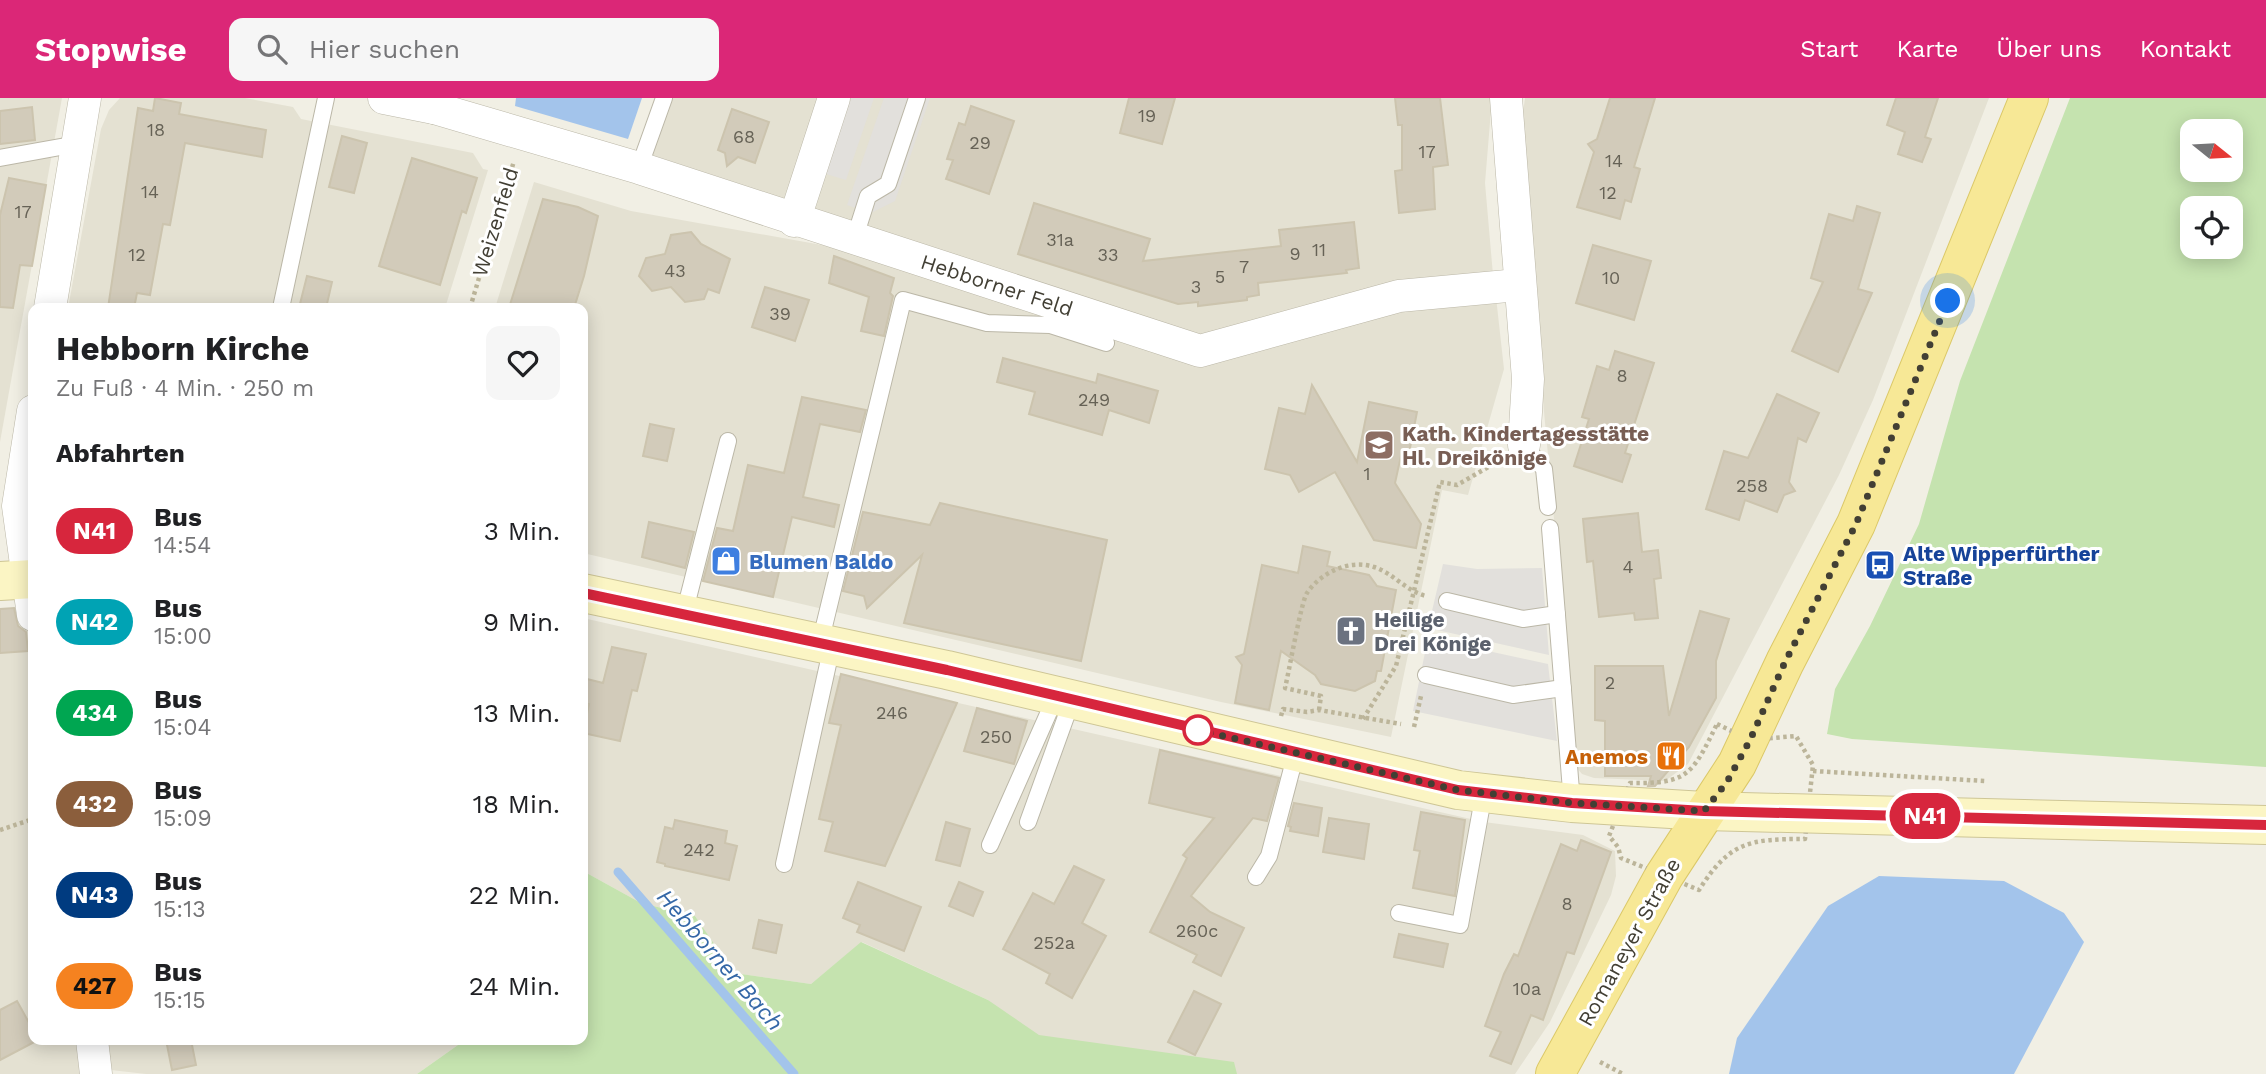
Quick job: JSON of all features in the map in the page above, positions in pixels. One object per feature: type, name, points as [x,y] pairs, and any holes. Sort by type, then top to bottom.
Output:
[{"type":"main road","points":[[1704,811],[1721,790],[1750,740],[1785,662],[1856,524],[2029,98]]},
{"type":"main road","points":[[588,594],[826,644],[1296,753],[1485,793],[1572,803],[1704,811],[2266,825]]},
{"type":"main road","name":"Romaneyer Straße","points":[[1555,1074],[1664,876],[1704,811]]},
{"type":"street","points":[[51,303],[85,98]]},
{"type":"street","points":[[384,98],[436,103],[522,135],[639,168]]},
{"type":"street","points":[[794,220],[834,98]]},
{"type":"street","points":[[1506,98],[1518,285],[1528,379],[1524,445]]},
{"type":"street","name":"Hebborner Feld","points":[[639,168],[1200,351],[1399,296],[1518,285]]},
{"type":"street","points":[[24,589],[18,506],[28,443]]},
{"type":"street","points":[[93,1045],[96,1074]]},
{"type":"lane","points":[[282,303],[326,98]]},
{"type":"lane","points":[[639,168],[664,98]]},
{"type":"lane","points":[[854,240],[868,196],[888,184],[917,98]]},
{"type":"lane","points":[[0,158],[77,144]]},
{"type":"lane","points":[[784,864],[826,644],[903,300],[987,323],[1050,325],[1106,343]]},
{"type":"lane","points":[[684,614],[728,441]]},
{"type":"lane","points":[[1524,445],[1544,469],[1548,506]]},
{"type":"lane","points":[[1550,528],[1572,803]]},
{"type":"lane","points":[[1447,601],[1523,619],[1557,614]]},
{"type":"lane","points":[[1426,675],[1513,695],[1563,688]]},
{"type":"lane","points":[[1028,822],[1064,698]]},
{"type":"lane","points":[[990,845],[1064,698]]},
{"type":"lane","points":[[1256,877],[1269,856],[1296,753]]},
{"type":"lane","points":[[1399,913],[1460,925],[1485,793]]},
{"type":"path","name":"Weizenfeld","points":[[472,303],[522,135]]},
{"type":"path","points":[[1363,719],[1396,666],[1440,482],[1457,485],[1524,445]]},
{"type":"path","points":[[1319,710],[1321,696],[1285,688],[1307,593],[1339,566],[1355,564],[1375,567],[1414,593],[1447,601]]},
{"type":"path","points":[[1414,727],[1426,675]]},
{"type":"path","points":[[1283,709],[1307,712],[1319,710],[1401,724]]},
{"type":"path","points":[[0,830],[28,821]]},
{"type":"shaded area","points":[[0,98],[62,98],[0,442]]},
{"type":"shaded area","points":[[120,98],[245,98],[293,107],[301,119],[473,153],[483,169],[488,170],[447,303],[69,303],[101,129],[109,110]]},
{"type":"shaded area","points":[[655,98],[1492,98],[1485,183],[1493,275],[1199,339],[1154,321],[637,150]]},
{"type":"shaded area","points":[[851,98],[874,98],[846,180],[826,174]]},
{"type":"shaded area","points":[[884,98],[930,98],[895,201],[871,213],[847,205]]},
{"type":"shaded area","points":[[1525,98],[1989,98],[1873,400],[1839,475],[1688,764],[1665,781],[1594,778],[1582,774],[1577,768],[1532,282],[1521,127]]},
{"type":"shaded area","points":[[534,182],[631,211],[833,247],[1198,361],[1400,307],[1496,297],[1504,369],[1468,495],[1442,490],[1391,737],[1221,702],[588,554],[588,303],[497,303]]},
{"type":"shaded area","points":[[1443,564],[1477,569],[1542,568],[1549,655],[1428,628]]},
{"type":"shaded area","points":[[17,608],[25,614],[28,630],[28,1045],[85,1045],[88,1074],[0,1074],[0,610]]},
{"type":"shaded area","points":[[588,619],[1484,822],[1583,835],[1615,851],[1616,876],[1611,895],[1550,1022],[1515,1074],[1047,1074],[988,1000],[862,942],[811,984],[733,973],[695,916],[641,903],[588,874]]},
{"type":"shaded area","points":[[1428,638],[1548,664],[1557,741],[1413,711]]},
{"type":"shaded area","points":[[100,1045],[458,1045],[417,1074],[146,1074],[102,1069]]},
{"type":"green space","points":[[2070,98],[2266,98],[2266,767],[1852,739],[1827,734],[1835,689],[1870,626],[1919,524],[1960,381]]},
{"type":"green space","points":[[588,874],[641,903],[695,916],[734,973],[811,984],[861,942],[988,1000],[1039,1035],[1234,1062],[1237,1074],[417,1074],[458,1045],[588,1045]]},
{"type":"water","points":[[516,98],[642,98],[628,139],[515,106]]},
{"type":"water","points":[[1879,876],[2004,881],[2064,913],[2084,942],[2014,1074],[1729,1074],[1737,1038],[1828,906]]},
{"type":"building","points":[[155,98],[181,103],[179,114],[266,130],[262,157],[185,143],[170,225],[163,224],[150,295],[137,293],[135,303],[109,303],[138,108],[153,111]]},
{"type":"building","points":[[1129,98],[1175,98],[1162,144],[1120,133]]},
{"type":"building","points":[[1395,98],[1440,98],[1448,165],[1433,167],[1435,209],[1399,213],[1395,171],[1402,170],[1402,125],[1398,125]]},
{"type":"building","points":[[1610,98],[1655,98],[1634,167],[1640,169],[1631,202],[1625,200],[1620,219],[1577,207],[1594,152],[1588,144],[1597,139]]},
{"type":"building","points":[[1896,98],[1938,98],[1925,137],[1931,139],[1922,162],[1898,154],[1905,132],[1887,125]]},
{"type":"building","points":[[971,106],[1014,121],[989,194],[946,179],[953,160],[947,159],[959,123],[965,125]]},
{"type":"building","points":[[32,107],[35,140],[0,144],[0,111]]},
{"type":"building","points":[[732,109],[769,122],[755,163],[738,157],[727,166],[725,153],[718,150]]},
{"type":"building","points":[[342,136],[367,143],[354,193],[329,187]]},
{"type":"building","points":[[412,158],[477,178],[466,213],[462,211],[440,285],[379,266]]},
{"type":"building","points":[[9,178],[46,185],[32,266],[20,265],[13,308],[0,307],[0,215]]},
{"type":"building","points":[[543,199],[578,207],[598,216],[576,303],[511,303]]},
{"type":"building","points":[[1034,203],[1150,239],[1143,261],[1281,246],[1279,230],[1354,222],[1359,268],[1346,270],[1347,273],[1258,283],[1259,295],[1247,297],[1247,300],[1198,306],[1198,302],[1178,304],[1018,254]]},
{"type":"building","points":[[1857,206],[1880,213],[1858,289],[1872,293],[1838,372],[1792,351],[1823,282],[1811,278],[1829,214],[1853,221]]},
{"type":"building","points":[[691,232],[701,244],[730,259],[719,293],[708,289],[704,299],[685,302],[671,287],[652,291],[639,276],[646,258],[665,254],[671,235]]},
{"type":"building","points":[[1593,245],[1651,261],[1634,320],[1576,303]]},
{"type":"building","points":[[834,256],[894,278],[884,336],[861,331],[869,297],[829,283]]},
{"type":"building","points":[[307,276],[332,282],[327,303],[300,303]]},
{"type":"building","points":[[765,287],[809,300],[795,341],[752,327]]},
{"type":"building","points":[[1615,351],[1654,363],[1625,453],[1631,455],[1622,482],[1574,466],[1589,419],[1582,417],[1597,366],[1609,370]]},
{"type":"building","points":[[1003,358],[1096,383],[1098,374],[1158,391],[1149,423],[1109,410],[1102,435],[1029,414],[1035,392],[997,382]]},
{"type":"building","points":[[1312,385],[1357,462],[1369,402],[1417,412],[1409,453],[1402,451],[1395,483],[1421,524],[1416,548],[1374,540],[1335,472],[1299,492],[1290,475],[1265,469],[1279,408],[1305,414]]},
{"type":"building","points":[[1777,394],[1819,413],[1806,442],[1798,438],[1789,482],[1795,491],[1784,495],[1777,512],[1745,500],[1739,520],[1706,509],[1724,451],[1748,458]]},
{"type":"building","points":[[802,397],[866,410],[860,432],[820,424],[803,497],[839,505],[834,527],[792,517],[773,597],[703,581],[717,528],[733,531],[748,465],[784,473]]},
{"type":"building","points":[[650,424],[674,429],[667,461],[643,456]]},
{"type":"building","points":[[940,503],[1107,540],[1081,661],[904,623],[922,555],[867,608],[864,596],[843,591],[863,512],[930,525]]},
{"type":"building","points":[[1638,513],[1642,552],[1658,550],[1661,578],[1654,579],[1658,618],[1635,620],[1634,613],[1599,617],[1593,561],[1587,562],[1583,519]]},
{"type":"building","points":[[649,522],[694,532],[685,568],[642,557]]},
{"type":"building","points":[[1303,546],[1330,552],[1327,566],[1369,575],[1377,586],[1396,590],[1381,671],[1377,671],[1375,681],[1355,691],[1321,684],[1315,675],[1281,651],[1269,710],[1235,703],[1242,665],[1236,657],[1244,654],[1262,565],[1298,573]]},
{"type":"building","points":[[14,608],[18,626],[26,632],[28,651],[0,653],[0,609]]},
{"type":"building","points":[[1700,611],[1729,619],[1716,661],[1716,698],[1689,747],[1655,786],[1648,786],[1651,776],[1605,776],[1605,721],[1595,720],[1595,666],[1663,666],[1669,716]]},
{"type":"building","points":[[612,647],[646,654],[637,691],[632,690],[620,741],[588,734],[588,679],[603,683]]},
{"type":"building","points":[[841,674],[957,703],[885,866],[825,851],[833,822],[819,819],[841,725],[829,723]]},
{"type":"building","points":[[977,708],[1027,721],[1014,764],[964,751]]},
{"type":"building","points":[[1160,750],[1279,778],[1267,821],[1253,818],[1191,896],[1210,912],[1244,928],[1221,976],[1193,962],[1197,955],[1150,932],[1187,858],[1183,855],[1214,818],[1149,803]]},
{"type":"building","points":[[1294,803],[1322,808],[1318,836],[1290,831],[1291,827],[1288,826]]},
{"type":"building","points":[[1421,812],[1465,820],[1455,896],[1413,888],[1420,851],[1414,850]]},
{"type":"building","points":[[1329,818],[1369,824],[1364,859],[1323,852]]},
{"type":"building","points":[[675,820],[727,831],[725,843],[737,846],[729,880],[657,862],[665,827],[673,829]]},
{"type":"building","points":[[946,822],[970,829],[960,866],[936,860]]},
{"type":"building","points":[[1581,840],[1611,852],[1574,954],[1567,952],[1543,1020],[1531,1015],[1511,1064],[1490,1056],[1501,1032],[1485,1026],[1504,974],[1514,954],[1518,956],[1561,844],[1577,851]]},
{"type":"building","points":[[1074,866],[1104,880],[1082,923],[1106,936],[1072,998],[1046,983],[1050,974],[1003,949],[1033,893],[1054,904]]},
{"type":"building","points":[[858,882],[921,907],[904,951],[857,932],[860,925],[843,918]]},
{"type":"building","points":[[959,882],[983,892],[973,916],[949,906]]},
{"type":"building","points":[[759,920],[782,925],[776,953],[753,948]]},
{"type":"building","points":[[1399,934],[1448,944],[1443,967],[1394,957]]},
{"type":"building","points":[[1194,991],[1221,1004],[1195,1055],[1168,1042]]},
{"type":"building","points":[[17,1001],[28,1021],[28,1045],[0,1060],[0,1010]]},
{"type":"building","points":[[167,1045],[192,1045],[196,1065],[172,1070]]},
{"type":"waterway","name":"Hebborner Bach","points":[[618,872],[794,1074]]},
{"type":"bus line","name":"N41","points":[[588,594],[947,670],[1458,790],[1572,803],[1704,811],[2266,825]]},
{"type":"place","name":"Kath. Kindertagesstätte Hl. Dreikönige","points":[[1379,445]]},
{"type":"place","name":"Blumen Baldo","points":[[726,561]]},
{"type":"place","name":"Alte Wipperfürther Straße","points":[[1880,565]]},
{"type":"place","name":"Heilige Drei Könige","points":[[1351,631]]},
{"type":"place","name":"Anemos","points":[[1671,756]]},
{"type":"route","points":[[1198,730],[1458,790],[1572,803],[1704,811],[1727,782],[1750,740],[1785,662],[1856,524],[1948,301]]}]
